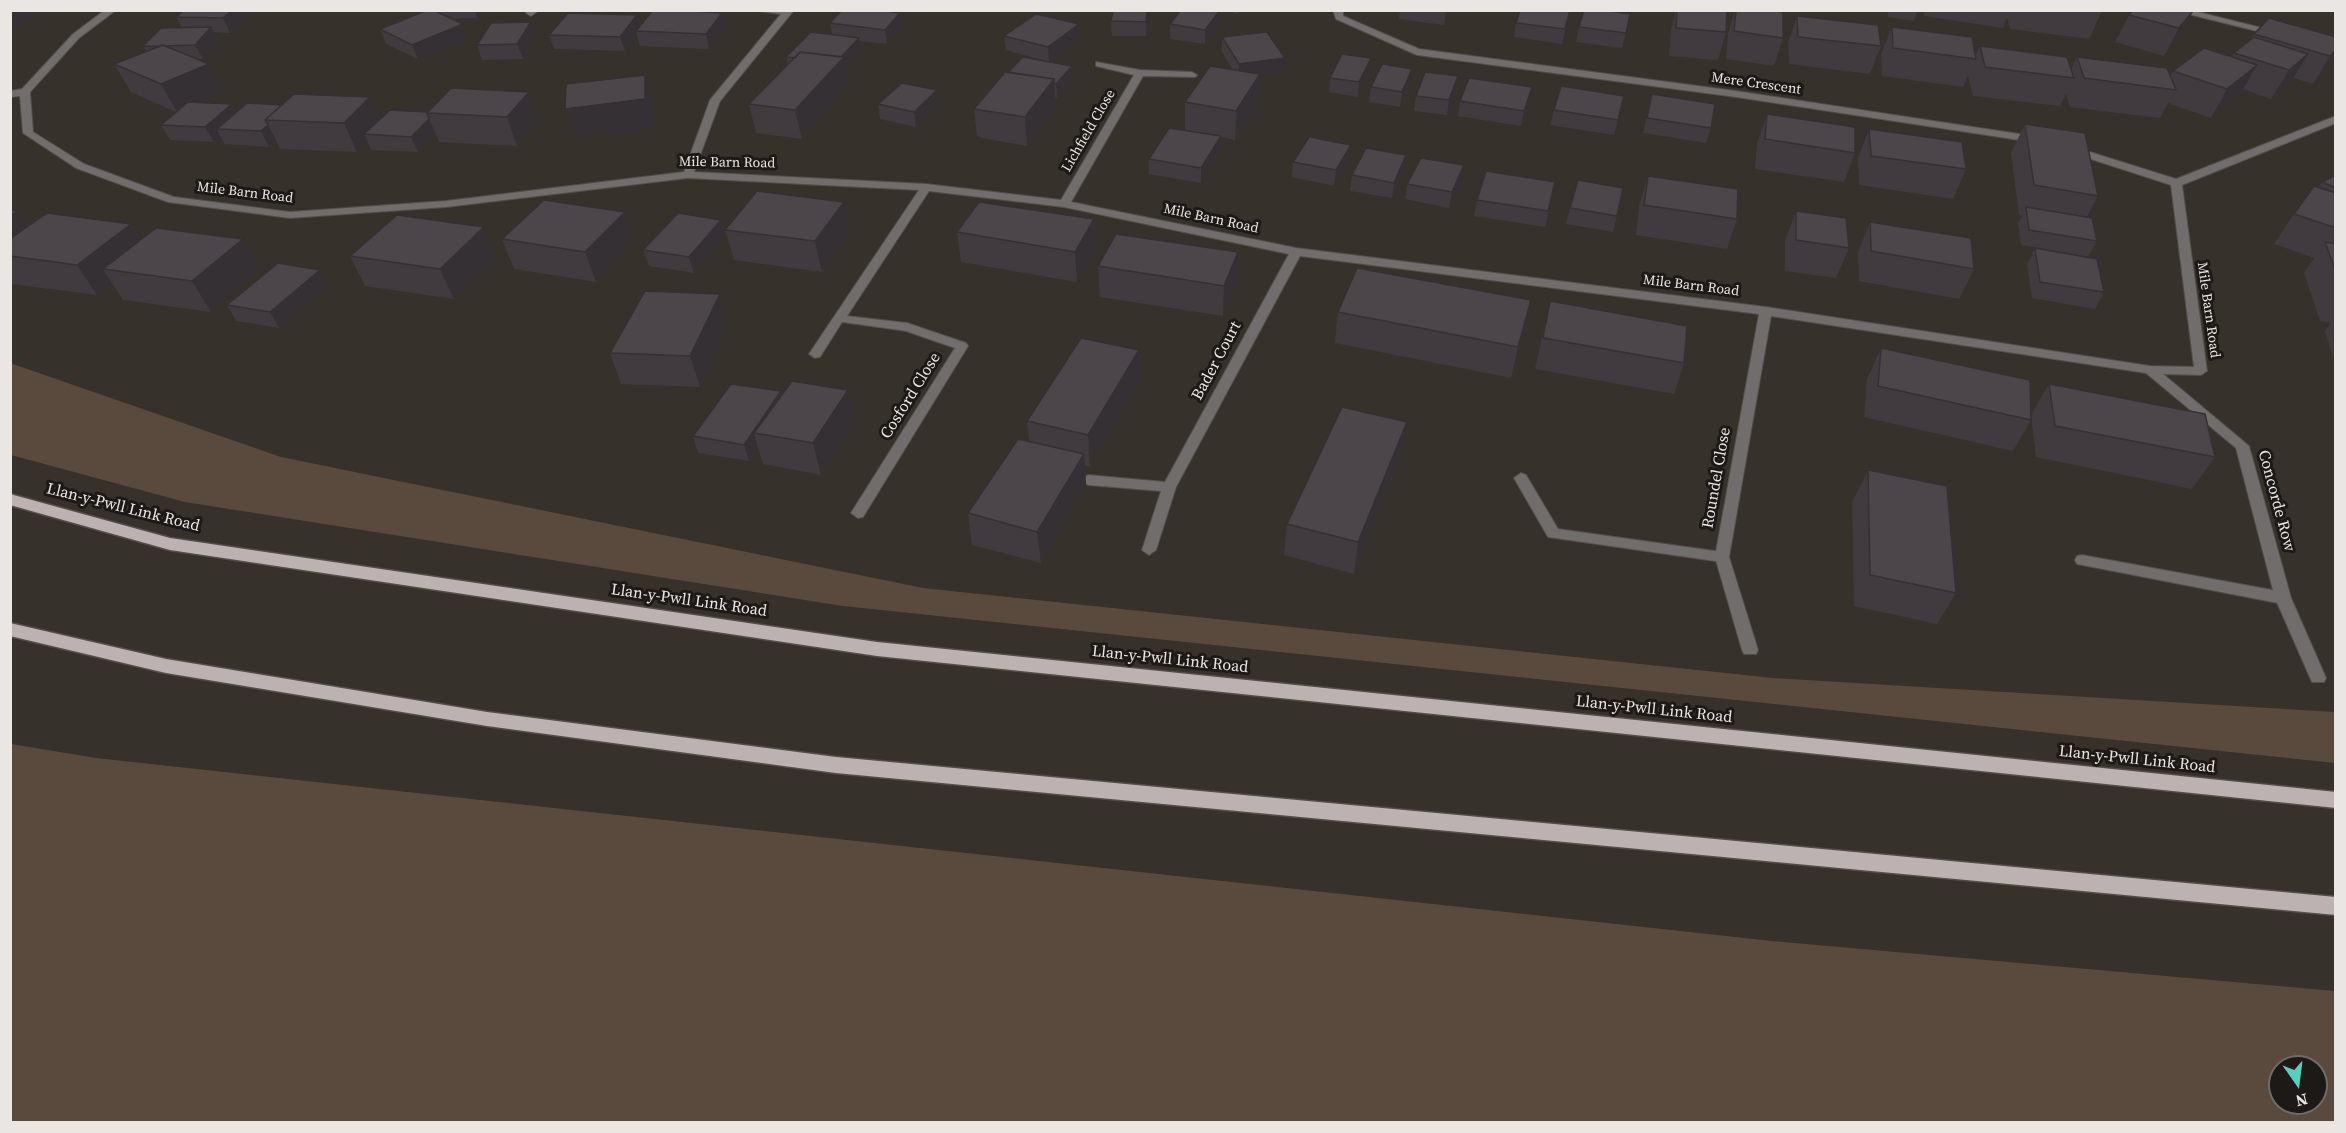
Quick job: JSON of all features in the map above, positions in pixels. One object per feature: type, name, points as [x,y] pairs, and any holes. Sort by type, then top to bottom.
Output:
[{"type":"highway","name":"Llan-y-Pwll Link Road","points":[[10,499],[170,544],[878,649],[2336,801]]},
{"type":"highway","points":[[10,629],[165,666],[464,716],[836,765],[2336,906]]},
{"type":"street","points":[[10,94],[25,92],[76,36],[112,10]]},
{"type":"street","points":[[754,10],[788,11]]},
{"type":"street","name":"Mere Crescent","points":[[1338,10],[1339,17],[1417,52],[1736,94],[2053,143],[2176,183]]},
{"type":"street","points":[[2175,10],[2292,36]]},
{"type":"street","points":[[688,175],[715,100],[788,11]]},
{"type":"street","name":"Lichfield Close","points":[[1099,64],[1140,73],[1192,75]]},
{"type":"street","name":"Lichfield Close","points":[[1064,204],[1140,73]]},
{"type":"street","name":"Mile Barn Road","points":[[25,92],[28,133],[80,166],[172,200],[290,215],[446,204],[688,175],[926,187],[1064,204],[1296,252],[1766,311],[2150,370],[2201,370],[2176,183]]},
{"type":"street","points":[[2176,183],[2336,119]]},
{"type":"street","points":[[815,354],[926,187]]},
{"type":"street","name":"Bader Court","points":[[1149,550],[1169,487],[1296,252]]},
{"type":"street","name":"Roundel Close","points":[[1750,650],[1722,557],[1766,311]]},
{"type":"street","name":"Cosford Close","points":[[837,318],[907,327],[962,346],[858,513]]},
{"type":"street","name":"Concorde Row","points":[[2150,370],[2242,446],[2283,598],[2318,678]]},
{"type":"street","points":[[1521,478],[1553,533],[1722,557]]},
{"type":"street","points":[[1088,480],[1169,487]]},
{"type":"street","points":[[2082,560],[2283,598]]},
{"type":"shaded area","points":[[10,363],[281,457],[923,588],[1773,678],[2335,712],[2335,763],[843,606],[185,502],[11,455]]},
{"type":"shaded area","points":[[11,744],[96,758],[1772,941],[2335,991],[2335,1122],[11,1122]]},
{"type":"building","points":[[184,10],[232,10],[223,18],[176,17]]},
{"type":"building","points":[[433,10],[463,24],[412,45],[380,29]]},
{"type":"building","points":[[653,10],[722,13],[706,34],[636,31]]},
{"type":"building","points":[[842,10],[879,10],[900,13],[885,30],[830,23]]},
{"type":"building","points":[[1113,10],[1147,10],[1146,22],[1111,21]]},
{"type":"building","points":[[1181,10],[1220,10],[1205,30],[1170,24]]},
{"type":"building","points":[[1520,10],[1570,10],[1565,29],[1516,23]]},
{"type":"building","points":[[1584,10],[1630,14],[1626,33],[1579,27]]},
{"type":"building","points":[[1677,10],[1727,10],[1726,32],[1676,28]]},
{"type":"building","points":[[1736,10],[1783,12],[1783,38],[1734,31]]},
{"type":"building","points":[[2133,10],[2193,11],[2179,28],[2129,15]]},
{"type":"building","points":[[568,13],[637,15],[620,37],[549,35]]},
{"type":"building","points":[[1036,14],[1079,24],[1048,47],[1004,36]]},
{"type":"building","points":[[1797,16],[1878,25],[1881,46],[1798,37]]},
{"type":"building","points":[[2269,18],[2336,37],[2336,50],[2330,56],[2254,34]]},
{"type":"building","points":[[531,22],[517,44],[477,45],[491,23]]},
{"type":"building","points":[[211,27],[195,45],[143,46],[161,28]]},
{"type":"building","points":[[1892,27],[1972,37],[1976,59],[1893,48]]},
{"type":"building","points":[[811,32],[859,38],[841,57],[800,52],[795,58],[786,57]]},
{"type":"building","points":[[1267,32],[1285,58],[1239,64],[1222,37]]},
{"type":"building","points":[[2254,37],[2308,54],[2289,70],[2234,53]]},
{"type":"building","points":[[163,45],[209,64],[161,84],[114,64]]},
{"type":"building","points":[[1980,46],[2067,57],[2074,78],[1985,67]]},
{"type":"building","points":[[2204,48],[2257,65],[2227,89],[2173,71]]},
{"type":"building","points":[[800,52],[844,57],[795,110],[749,104]]},
{"type":"building","points":[[1342,54],[1371,58],[1359,82],[1330,78]]},
{"type":"building","points":[[1023,57],[1072,66],[1056,84],[1054,79],[1008,72]]},
{"type":"building","points":[[2077,57],[2167,68],[2176,90],[2084,78]]},
{"type":"building","points":[[1382,64],[1412,69],[1402,92],[1371,87]]},
{"type":"building","points":[[1210,66],[1260,74],[1236,111],[1185,102]]},
{"type":"building","points":[[1005,72],[1054,79],[1025,117],[974,109]]},
{"type":"building","points":[[1425,72],[1458,76],[1449,100],[1416,96]]},
{"type":"building","points":[[645,75],[645,99],[565,109],[566,84]]},
{"type":"building","points":[[1469,78],[1532,87],[1524,111],[1460,101]]},
{"type":"building","points":[[902,83],[937,90],[914,112],[878,104]]},
{"type":"building","points":[[1561,86],[1624,96],[1618,120],[1554,110]]},
{"type":"building","points":[[451,88],[529,92],[507,117],[427,113]]},
{"type":"building","points":[[294,94],[370,97],[344,123],[265,120]]},
{"type":"building","points":[[1652,94],[1715,104],[1711,128],[1647,118]]},
{"type":"building","points":[[188,102],[232,104],[205,127],[161,125]]},
{"type":"building","points":[[247,103],[282,105],[265,120],[268,125],[261,131],[217,129]]},
{"type":"building","points":[[390,110],[428,112],[429,119],[411,137],[364,134]]},
{"type":"building","points":[[1767,114],[1855,127],[1855,153],[1765,139]]},
{"type":"building","points":[[2025,124],[2085,133],[2098,196],[2034,185]]},
{"type":"building","points":[[1169,128],[1221,136],[1201,168],[1149,159]]},
{"type":"building","points":[[1869,129],[1962,142],[1966,169],[1871,156]]},
{"type":"building","points":[[1309,137],[1351,145],[1336,170],[1293,162]]},
{"type":"building","points":[[1366,148],[1406,155],[1394,183],[1352,175]]},
{"type":"building","points":[[1421,158],[1464,165],[1452,192],[1407,184]]},
{"type":"building","points":[[1486,171],[1555,182],[1548,211],[1477,200]]},
{"type":"building","points":[[2336,175],[2336,188],[2322,182]]},
{"type":"building","points":[[1648,176],[1738,189],[1737,219],[1644,205]]},
{"type":"building","points":[[1578,180],[1623,188],[1617,216],[1570,208]]},
{"type":"building","points":[[2314,186],[2336,193],[2336,228],[2294,214]]},
{"type":"building","points":[[757,191],[844,202],[815,241],[725,230]]},
{"type":"building","points":[[544,200],[625,212],[585,252],[502,239]]},
{"type":"building","points":[[979,202],[1094,219],[1075,252],[957,232]]},
{"type":"building","points":[[2026,207],[2092,218],[2097,241],[2029,230]]},
{"type":"building","points":[[10,210],[18,211],[10,216]]},
{"type":"building","points":[[1796,211],[1846,218],[1849,248],[1796,240]]},
{"type":"building","points":[[47,213],[131,224],[77,265],[10,256],[10,239]]},
{"type":"building","points":[[678,213],[721,220],[689,257],[643,250]]},
{"type":"building","points":[[397,215],[484,227],[440,269],[350,256]]},
{"type":"building","points":[[1870,222],[1971,238],[1974,269],[1871,251]]},
{"type":"building","points":[[156,228],[243,239],[192,281],[103,269]]},
{"type":"building","points":[[1116,234],[1238,252],[1224,286],[1098,266]]},
{"type":"building","points":[[2325,242],[2336,244],[2336,272]]},
{"type":"building","points":[[2035,248],[2097,259],[2104,292],[2040,282]]},
{"type":"building","points":[[278,263],[320,270],[270,312],[227,305]]},
{"type":"building","points":[[1357,268],[1531,300],[1518,347],[1338,312]]},
{"type":"building","points":[[645,291],[720,294],[690,356],[610,353]]},
{"type":"building","points":[[1550,301],[1687,326],[1684,363],[1543,338]]},
{"type":"building","points":[[1081,338],[1139,350],[1088,435],[1027,421]]},
{"type":"building","points":[[1881,348],[2030,380],[2031,420],[1878,386]]},
{"type":"building","points":[[792,381],[848,390],[813,443],[754,433]]},
{"type":"building","points":[[731,384],[781,391],[744,445],[693,436]]},
{"type":"building","points":[[2049,384],[2205,414],[2215,457],[2055,426]]},
{"type":"building","points":[[1342,407],[1407,422],[1358,542],[1287,524]]},
{"type":"building","points":[[1018,439],[1084,454],[1037,532],[968,513]]},
{"type":"building","points":[[1868,470],[1947,486],[1956,593],[1870,575]]}]
